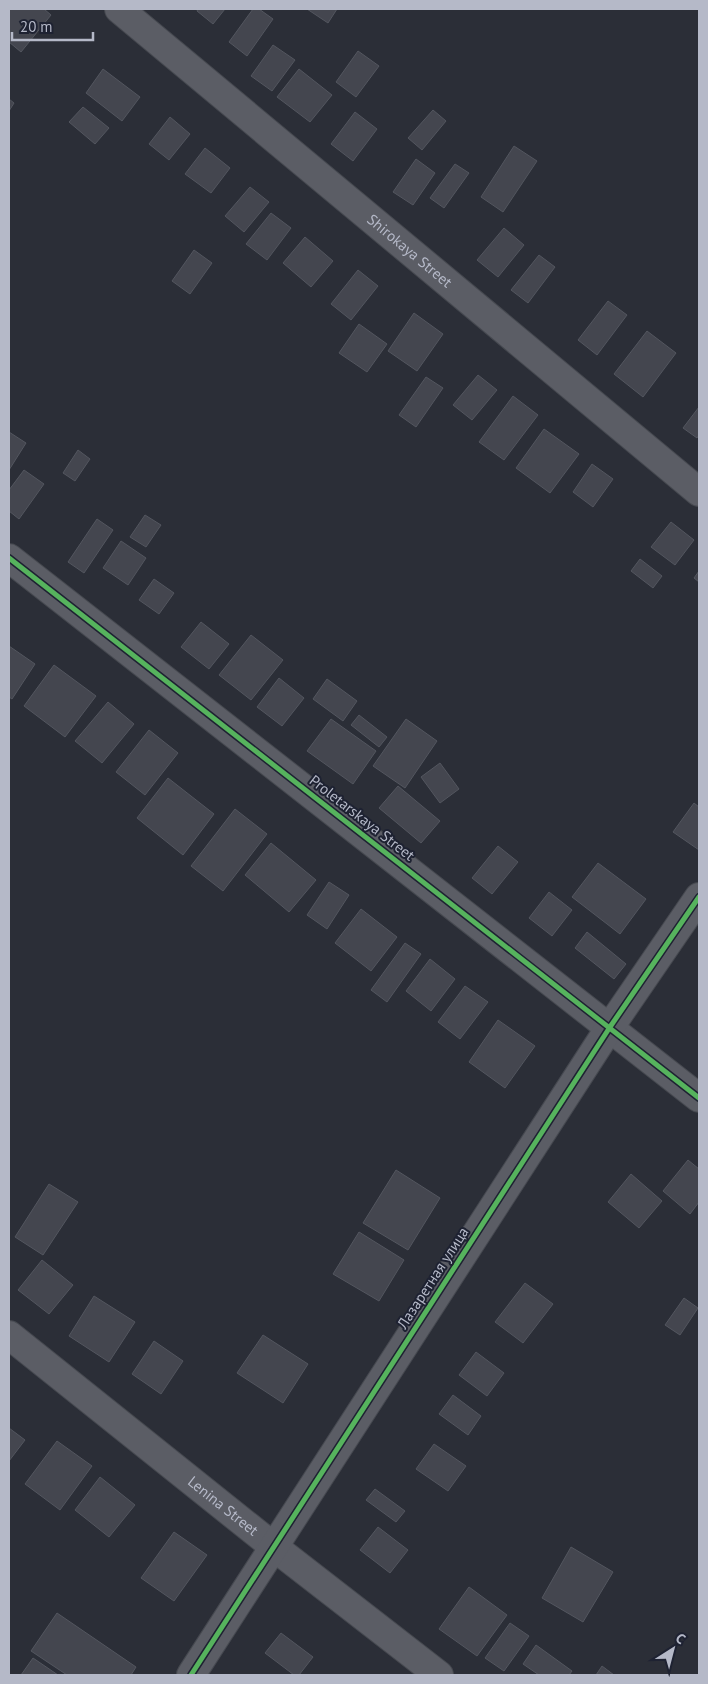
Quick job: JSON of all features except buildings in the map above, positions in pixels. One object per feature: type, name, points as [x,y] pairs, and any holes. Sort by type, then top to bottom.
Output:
[{"type":"street","name":"Shirokaya Street","points":[[119,9],[699,492]]},
{"type":"street","name":"Proletarskaya Street","points":[[9,558],[699,1098]]},
{"type":"street","name":"Лазаретная улица","points":[[191,1675],[610,1027],[699,897]]},
{"type":"street","name":"Lenina Street","points":[[9,1335],[274,1547],[439,1675]]},
{"type":"cycle path","points":[[9,558],[699,1098]]},
{"type":"cycle path","points":[[191,1675],[610,1027],[699,897]]}]
